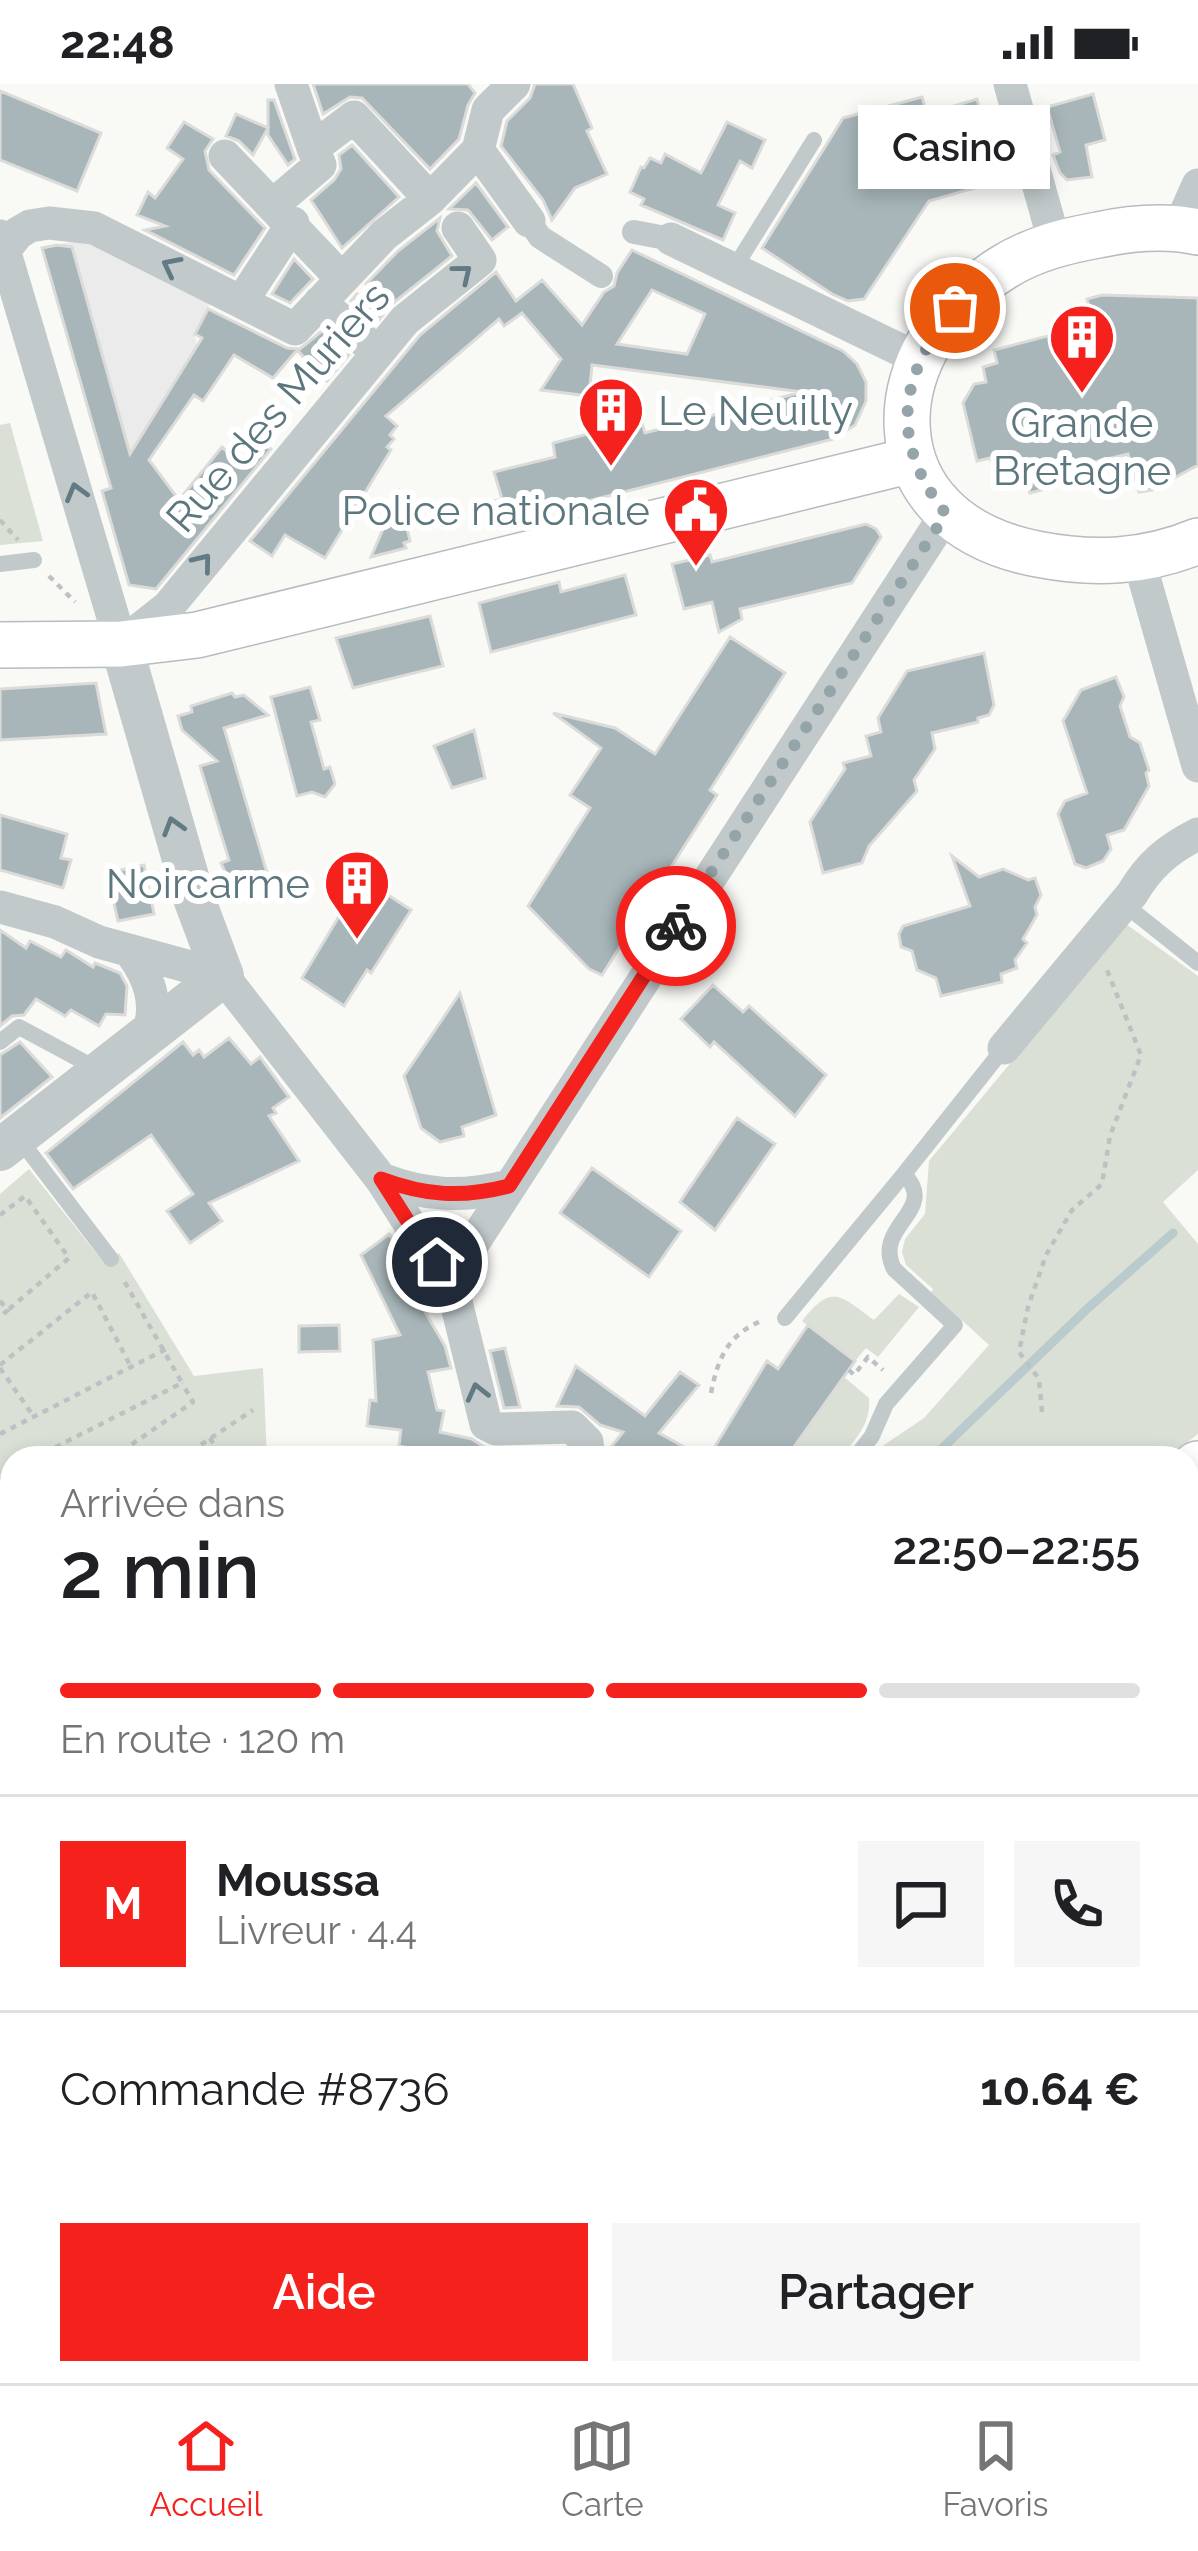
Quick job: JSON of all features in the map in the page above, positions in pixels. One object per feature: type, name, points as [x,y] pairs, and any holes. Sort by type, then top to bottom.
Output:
[{"type":"main road","points":[[1177,553],[1066,560],[985,538],[946,514],[926,488],[912,460],[908,404],[919,359],[934,332],[978,286],[1004,267],[1055,244],[1117,231],[1192,227]]},
{"type":"main road","points":[[0,645],[121,644],[196,635],[912,460]]},
{"type":"street","points":[[242,301],[284,214],[320,165],[291,84]]},
{"type":"street","points":[[514,84],[488,110],[478,149],[441,206],[384,235],[295,328],[94,228],[50,223],[30,226],[2,248],[195,901],[223,976],[381,1179],[430,1256],[447,1265],[486,1424],[496,1429],[572,1427],[588,1446]]},
{"type":"street","points":[[1010,84],[1055,244]]},
{"type":"street","points":[[313,148],[354,117],[441,206]]},
{"type":"street","points":[[478,149],[540,237],[601,276]]},
{"type":"street","points":[[225,156],[284,214],[377,352]]},
{"type":"street","points":[[1192,227],[1198,185]]},
{"type":"street","name":"Rue des Muriers","points":[[121,644],[168,607],[405,320],[480,260],[441,206]]},
{"type":"street","points":[[634,232],[671,238],[919,359]]},
{"type":"street","points":[[447,1265],[473,1242],[946,514]]},
{"type":"street","points":[[1177,553],[1198,766]]},
{"type":"street","points":[[1004,1048],[1124,904],[1148,867],[1198,833]]},
{"type":"street","points":[[0,907],[56,922],[130,951],[223,976]]},
{"type":"street","points":[[130,951],[154,1000],[148,1034]]},
{"type":"street","points":[[9,1143],[223,976]]},
{"type":"street","points":[[381,1179],[410,1190],[451,1196],[509,1186]]},
{"type":"lane","points":[[735,267],[814,140]]},
{"type":"lane","points":[[0,564],[34,560]]},
{"type":"lane","points":[[1124,904],[1198,963]]},
{"type":"lane","points":[[0,1042],[19,1027],[101,1072]]},
{"type":"lane","points":[[785,1318],[1004,1048]]},
{"type":"lane","points":[[9,1143],[111,1258]]},
{"type":"lane","points":[[863,1446],[901,1385],[955,1325],[894,1270],[888,1258],[890,1238],[915,1201],[914,1187],[904,1174]]},
{"type":"path","points":[[1042,1412],[1039,1379],[1018,1352],[1028,1307],[1046,1255],[1072,1210],[1102,1184],[1110,1136],[1141,1055],[1108,971],[1090,945]]},
{"type":"path","points":[[0,1216],[25,1196],[69,1258],[0,1317]]},
{"type":"path","points":[[111,1258],[193,1402],[129,1446]]},
{"type":"path","points":[[34,1417],[0,1366],[92,1292],[131,1367]]},
{"type":"path","points":[[0,1301],[8,1310]]},
{"type":"path","points":[[711,1393],[717,1364],[735,1334],[763,1321],[785,1318]]},
{"type":"path","points":[[0,1434],[166,1349]]},
{"type":"path","points":[[849,1370],[854,1375],[868,1357],[901,1385]]},
{"type":"path","points":[[59,1446],[182,1383]]},
{"type":"path","points":[[198,1446],[253,1410]]},
{"type":"path","points":[[210,1438],[215,1446]]},
{"type":"shaded area","points":[[102,242],[214,295],[195,334],[197,346],[130,454],[105,467],[42,248]]},
{"type":"shaded area","points":[[10,423],[43,541],[0,545],[0,425]]},
{"type":"shaded area","points":[[1126,924],[1198,976],[1198,1170],[1163,1202],[1198,1244],[1198,1434],[1182,1446],[883,1446],[924,1418],[989,1345],[906,1265],[905,1239],[925,1214],[929,1161]]},
{"type":"shaded area","points":[[29,1169],[104,1263],[119,1253],[194,1376],[263,1368],[266,1446],[0,1446],[0,1194]]},
{"type":"shaded area","points":[[899,1294],[919,1307],[878,1357],[866,1348],[855,1361],[802,1321],[829,1297],[845,1299],[874,1320]]},
{"type":"shaded area","points":[[844,1377],[869,1398],[865,1424],[850,1446],[795,1446]]},
{"type":"building","points":[[313,84],[468,84],[475,93],[459,139],[430,169],[362,98],[350,97],[323,114]]},
{"type":"building","points":[[535,84],[573,84],[607,174],[575,188],[552,220],[543,200],[501,146],[507,121],[530,98]]},
{"type":"building","points":[[0,91],[101,133],[77,191],[0,160]]},
{"type":"building","points":[[1093,94],[1105,140],[1086,145],[1092,177],[1067,180],[1053,155],[1060,152],[1047,107]]},
{"type":"building","points":[[922,97],[927,114],[977,99],[996,165],[985,185],[929,201],[864,299],[848,301],[832,294],[762,248],[843,118]]},
{"type":"building","points":[[268,100],[274,100],[295,159],[288,165],[268,135]]},
{"type":"building","points":[[236,114],[268,128],[253,155],[226,136]]},
{"type":"building","points":[[184,122],[213,139],[205,151],[209,170],[265,228],[234,275],[145,230],[165,226],[137,215],[148,192],[155,198],[183,159],[167,148]]},
{"type":"building","points":[[727,122],[765,140],[752,168],[740,161],[718,205],[735,213],[723,240],[641,205],[644,199],[630,192],[650,158],[661,163],[665,154],[701,173]]},
{"type":"building","points":[[352,145],[399,197],[342,248],[311,200],[334,180],[341,169],[339,155]]},
{"type":"building","points":[[476,183],[508,227],[492,240],[468,210],[449,209]]},
{"type":"building","points":[[440,218],[437,231],[452,256],[392,304],[376,323],[351,301],[357,294],[364,301],[372,294],[366,284]]},
{"type":"building","points":[[72,247],[130,454],[202,338],[195,334],[208,309],[287,348],[300,349],[322,331],[349,355],[327,381],[297,350],[273,378],[234,355],[203,401],[194,395],[149,460],[179,500],[222,447],[241,465],[262,442],[271,449],[156,589],[129,585],[102,491],[111,488],[42,248]]},
{"type":"building","points":[[632,250],[843,351],[866,382],[866,401],[855,425],[833,439],[497,524],[491,502],[502,499],[494,472],[555,457],[553,443],[641,420],[645,433],[802,392],[592,365],[589,396],[541,390],[561,359],[522,313],[504,326],[499,319],[386,416],[397,426],[387,447],[391,450],[325,558],[285,535],[272,556],[250,541],[420,335],[496,272],[516,301],[542,280],[582,325],[604,292],[614,286]],"holes":[[[652,290],[705,314],[687,354],[617,344]]]},
{"type":"building","points":[[294,259],[313,279],[290,303],[272,294]]},
{"type":"building","name":"Grande Bretagne","points":[[1102,295],[1198,298],[1198,465],[1139,492],[1128,454],[1086,464],[1088,478],[1030,493],[1026,479],[1012,483],[1008,468],[994,471],[990,458],[977,461],[963,403],[974,384],[986,382],[983,367],[997,363],[994,350],[1094,324],[1087,299]]},
{"type":"building","points":[[399,492],[410,541],[404,543],[406,548],[371,557]]},
{"type":"building","points":[[866,524],[881,537],[852,583],[740,609],[742,619],[719,632],[712,602],[684,609],[672,564],[710,555],[712,562]]},
{"type":"building","points":[[625,575],[636,615],[491,652],[479,603],[559,582],[561,592]]},
{"type":"building","points":[[430,616],[443,666],[353,688],[336,638]]},
{"type":"building","points":[[730,637],[785,673],[710,790],[717,795],[602,975],[589,969],[528,906],[590,808],[570,795],[601,748],[553,713],[615,728],[655,754]]},
{"type":"building","points":[[984,653],[994,705],[989,715],[932,733],[935,749],[914,780],[917,791],[869,846],[862,863],[823,873],[810,822],[845,769],[843,763],[871,756],[866,736],[881,732],[878,718],[907,671]]},
{"type":"building","points":[[1116,677],[1130,737],[1140,743],[1149,770],[1149,786],[1124,830],[1107,835],[1111,849],[1103,861],[1086,868],[1075,864],[1058,814],[1065,801],[1087,793],[1063,721],[1081,690]]},
{"type":"building","points":[[96,683],[106,734],[0,740],[0,689]]},
{"type":"building","points":[[310,687],[320,720],[311,722],[324,769],[330,767],[335,784],[325,797],[312,792],[297,796],[271,697]]},
{"type":"building","points":[[232,693],[244,695],[268,715],[224,728],[270,883],[235,894],[221,863],[229,860],[200,766],[217,761],[182,730],[178,716],[192,712],[191,706]]},
{"type":"building","points":[[474,730],[485,778],[452,788],[434,746]]},
{"type":"building","points":[[0,815],[67,834],[61,858],[71,860],[63,888],[0,870]]},
{"type":"building","points":[[952,856],[979,877],[1003,869],[1028,880],[1035,878],[1041,895],[1037,915],[1023,939],[1027,943],[1015,960],[1017,968],[1001,974],[1002,982],[941,996],[936,978],[917,970],[912,951],[901,947],[899,934],[903,926],[970,906]]},
{"type":"building","points":[[144,865],[154,914],[118,921],[107,873]]},
{"type":"building","name":"Noircarme","points":[[362,878],[411,910],[344,1006],[302,978]]},
{"type":"building","points":[[0,930],[26,948],[30,941],[61,957],[66,950],[93,967],[95,963],[120,973],[127,986],[125,1015],[106,1014],[99,1026],[71,1010],[65,1016],[36,999],[24,1015],[12,1016],[0,1026]]},
{"type":"building","points":[[713,985],[743,1012],[749,1006],[826,1075],[795,1116],[714,1042],[710,1047],[681,1019]]},
{"type":"building","points":[[460,993],[496,1115],[462,1127],[464,1136],[440,1142],[421,1128],[404,1076]]},
{"type":"building","points":[[229,1038],[251,1064],[260,1057],[289,1097],[269,1116],[299,1161],[209,1203],[222,1221],[190,1243],[167,1211],[193,1194],[151,1135],[73,1189],[46,1153],[183,1042],[193,1055],[199,1050],[204,1057]]},
{"type":"building","points":[[20,1042],[52,1077],[0,1118],[0,1055]]},
{"type":"building","points":[[737,1118],[775,1144],[715,1230],[680,1202]]},
{"type":"building","points":[[592,1168],[681,1231],[649,1277],[560,1213]]},
{"type":"building","points":[[389,1234],[423,1281],[411,1288],[445,1346],[451,1368],[428,1372],[437,1410],[444,1411],[440,1432],[482,1446],[399,1446],[401,1430],[367,1426],[370,1400],[376,1401],[373,1340],[400,1335],[361,1255]]},
{"type":"building","points":[[339,1325],[340,1351],[299,1352],[299,1326]]},
{"type":"building","points":[[808,1325],[855,1361],[795,1446],[715,1446],[767,1361],[778,1369]]},
{"type":"building","points":[[505,1348],[520,1407],[504,1408],[490,1351]]},
{"type":"building","points":[[576,1366],[645,1416],[680,1372],[699,1385],[659,1433],[682,1446],[612,1446],[623,1432],[600,1425],[579,1407],[557,1406]]},
{"type":"waterway","points":[[944,1446],[1173,1233]]},
{"type":"way so far","points":[[676,926],[946,514],[912,460],[908,404],[919,359],[955,308]]},
{"type":"place","name":"Casino","points":[[955,308]]},
{"type":"place","name":"Grande Bretagne","points":[[1082,396]]},
{"type":"place","name":"Le Neuilly","points":[[611,469]]},
{"type":"place","name":"Police nationale","points":[[696,569]]},
{"type":"place","name":"Noircarme","points":[[357,942]]},
{"type":"route","points":[[437,1262],[381,1179],[410,1190],[451,1196],[509,1186],[676,926]]}]
